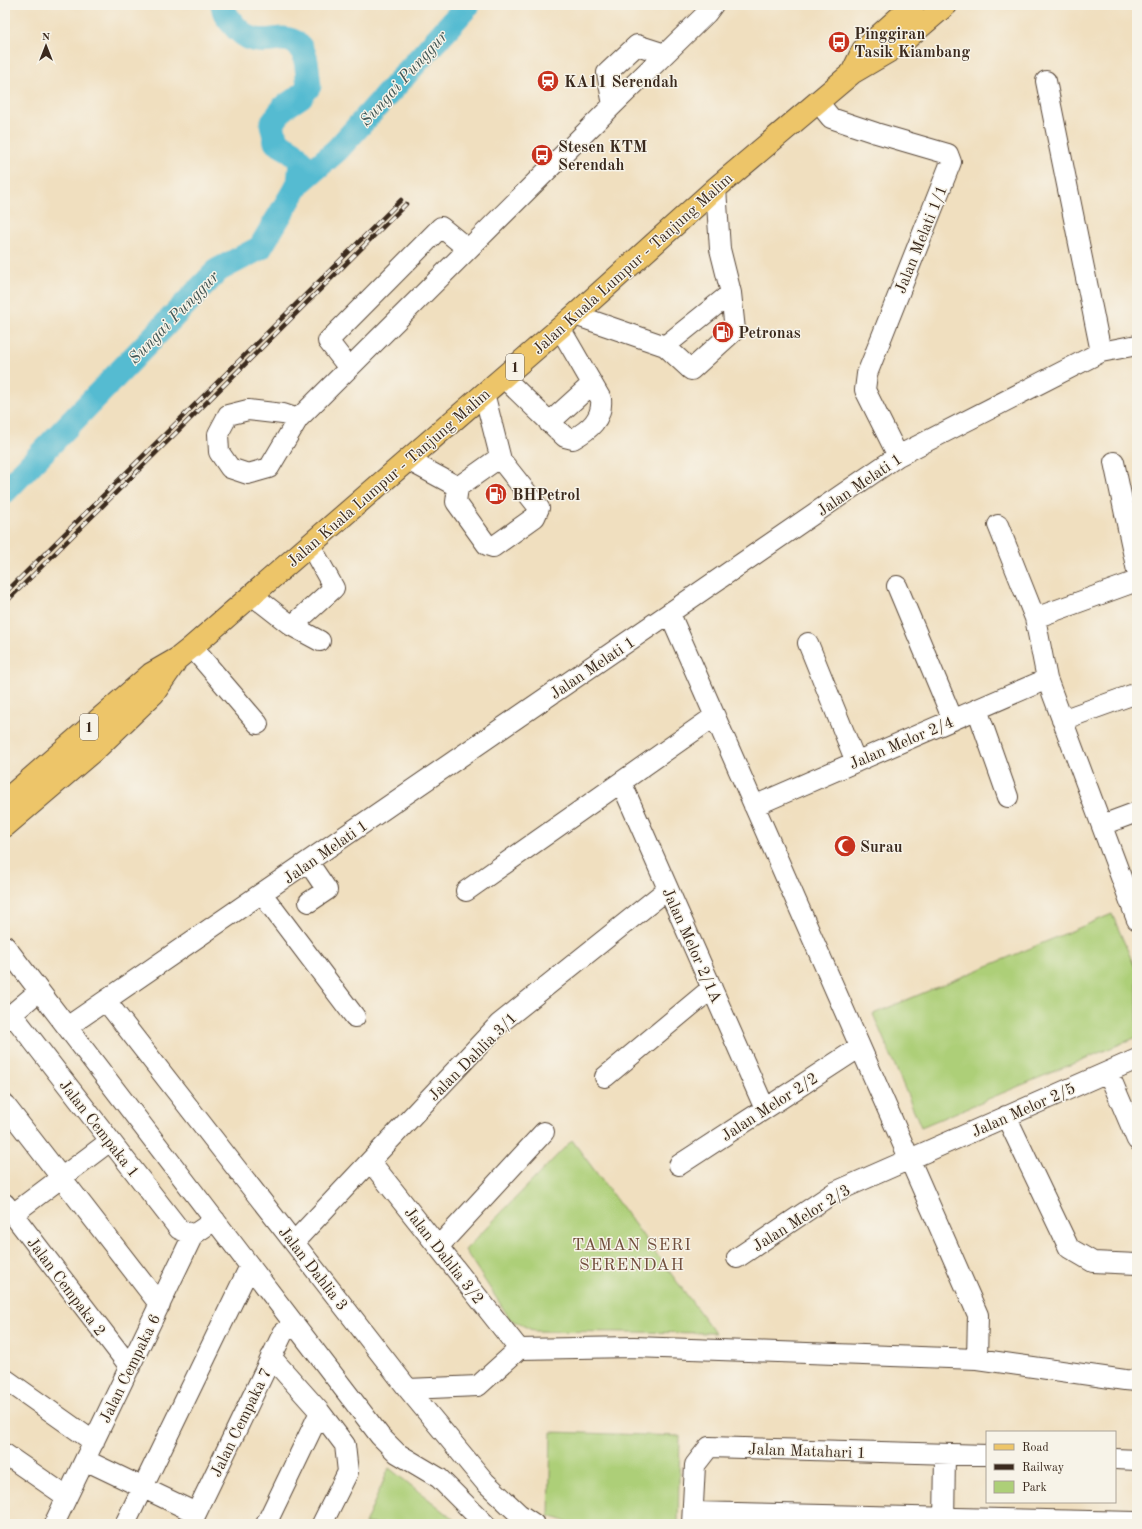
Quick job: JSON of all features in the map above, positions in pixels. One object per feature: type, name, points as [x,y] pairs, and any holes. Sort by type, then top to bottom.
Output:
[{"type":"main road","name":"Jalan Kuala Lumpur - Tanjung Malim","points":[[852,73],[863,50],[913,5]]},
{"type":"main road","name":"Jalan Kuala Lumpur - Tanjung Malim","points":[[5,801],[151,674],[184,653],[310,545],[567,322],[716,188],[852,73],[898,46],[946,5]]},
{"type":"main road","name":"Jalan Kuala Lumpur - Tanjung Malim","points":[[5,826],[99,746],[154,694],[184,653]]},
{"type":"street","points":[[298,419],[707,13],[713,5]]},
{"type":"street","points":[[613,105],[607,73],[636,45],[665,54]]},
{"type":"street","points":[[1046,81],[1101,352]]},
{"type":"street","name":"Jalan Melati 1/1","points":[[818,102],[831,118],[948,154],[951,162],[867,374],[865,390],[898,456]]},
{"type":"street","points":[[567,322],[666,346],[691,370],[735,330],[731,293],[720,249],[716,188]]},
{"type":"street","points":[[349,368],[328,341],[441,227],[468,249]]},
{"type":"street","points":[[666,346],[731,293]]},
{"type":"street","points":[[503,377],[565,437],[573,439],[581,434],[599,418],[602,410],[601,399],[592,384],[567,322]]},
{"type":"street","name":"Jalan Melati 1","points":[[67,1027],[898,456],[1101,352],[1137,345]]},
{"type":"street","points":[[549,423],[592,384]]},
{"type":"street","points":[[484,393],[501,460],[539,508],[535,517],[493,547],[487,545],[456,502],[458,487],[496,460],[501,460]]},
{"type":"street","points":[[408,460],[458,487]]},
{"type":"street","points":[[1114,462],[1137,571]]},
{"type":"street","points":[[998,525],[1035,618],[1047,679],[1137,920]]},
{"type":"street","points":[[292,626],[334,588],[310,545]]},
{"type":"street","points":[[1035,618],[1137,581]]},
{"type":"street","points":[[897,586],[953,720]]},
{"type":"street","points":[[252,595],[292,626],[320,641]]},
{"type":"street","points":[[670,614],[978,1315],[977,1359]]},
{"type":"street","points":[[808,643],[856,762]]},
{"type":"street","points":[[184,653],[258,724]]},
{"type":"street","name":"Jalan Melor 2/4","points":[[754,806],[1047,679]]},
{"type":"street","points":[[1062,720],[1137,693]]},
{"type":"street","points":[[977,709],[1008,797]]},
{"type":"street","points":[[466,891],[715,716]]},
{"type":"street","name":"Jalan Melor 2/1A","points":[[621,782],[765,1109]]},
{"type":"street","points":[[1102,825],[1137,812]]},
{"type":"street","points":[[308,862],[326,890],[309,902]]},
{"type":"street","name":"Jalan Dahlia 3/1","points":[[294,1242],[499,1024],[668,889]]},
{"type":"street","points":[[262,894],[356,1017]]},
{"type":"street","points":[[5,946],[380,1436],[397,1454],[439,1478],[485,1524]]},
{"type":"street","points":[[605,1077],[712,988]]},
{"type":"street","points":[[8,1017],[39,991]]},
{"type":"street","name":"Jalan Dahlia 3","points":[[106,1001],[408,1389],[485,1482],[519,1514],[534,1524]]},
{"type":"street","name":"Jalan Cempaka 1","points":[[8,1017],[179,1228],[194,1235]]},
{"type":"street","name":"Jalan Melor 2/2","points":[[679,1165],[860,1047]]},
{"type":"street","name":"Jalan Melor 2/5","points":[[909,1159],[1137,1059]]},
{"type":"street","points":[[1108,1072],[1137,1140]]},
{"type":"street","points":[[5,1105],[160,1305]]},
{"type":"street","points":[[1006,1116],[1068,1248],[1093,1262],[1137,1264]]},
{"type":"street","points":[[438,1247],[544,1132]]},
{"type":"street","points":[[9,1209],[61,1178],[110,1141]]},
{"type":"street","name":"Jalan Melor 2/3","points":[[737,1258],[835,1192],[909,1159]]},
{"type":"street","name":"Jalan Dahlia 3/2","points":[[370,1161],[519,1349]]},
{"type":"street","name":"Jalan Cempaka 2","points":[[9,1209],[130,1367]]},
{"type":"street","name":"Jalan Cempaka 6","points":[[54,1524],[194,1235],[215,1220]]},
{"type":"street","points":[[125,1524],[250,1266]]},
{"type":"street","name":"Jalan Cempaka 7","points":[[194,1519],[283,1333],[294,1324]]},
{"type":"street","points":[[408,1389],[478,1386],[519,1349],[634,1347],[977,1359],[1137,1381]]},
{"type":"street","points":[[271,1357],[320,1412],[344,1445],[348,1472],[322,1524]]},
{"type":"street","points":[[5,1379],[94,1442]]},
{"type":"street","points":[[266,1524],[320,1412]]},
{"type":"street","name":"Jalan Matahari 1","points":[[693,1518],[695,1465],[709,1447],[986,1455]]},
{"type":"street","points":[[5,1454],[67,1497]]},
{"type":"street","points":[[944,1521],[945,1454]]},
{"type":"street","points":[[1116,1459],[1137,1460]]},
{"type":"street","points":[[85,1460],[142,1488],[194,1519]]},
{"type":"street","points":[[693,1518],[1137,1522]]},
{"type":"green space","points":[[1112,914],[1137,972],[1137,1037],[921,1127],[873,1014]]},
{"type":"green space","points":[[572,1140],[715,1333],[534,1331],[510,1319],[465,1250]]},
{"type":"green space","points":[[551,1432],[680,1436],[678,1524],[575,1524],[549,1516]]},
{"type":"green space","points":[[389,1468],[460,1524],[365,1524]]},
{"type":"waterway","points":[[223,5],[226,15],[241,33],[250,38],[259,40],[289,40],[296,43],[303,52],[309,86],[301,96],[283,108],[272,124],[276,142],[293,152],[301,162],[299,183]]},
{"type":"waterway","name":"Sungai Punggur","points":[[5,491],[218,270],[260,248],[299,183],[337,150],[468,5]]},
{"type":"railway","points":[[5,593],[401,200]]},
{"type":"railway","points":[[5,603],[406,204]]},
{"type":"place","name":"Pinggiran Tasik Kiambang","points":[[839,42]]},
{"type":"place","name":"KA11 Serendah","points":[[548,81]]},
{"type":"place","name":"Stesen KTM Serendah","points":[[542,155]]},
{"type":"place","name":"Petronas","points":[[723,332]]},
{"type":"place","name":"BHPetrol","points":[[496,494]]},
{"type":"place","name":"Surau","points":[[845,846]]},
{"type":"district","name":"TAMAN SERI SERENDAH","points":[[632,1254]]}]
